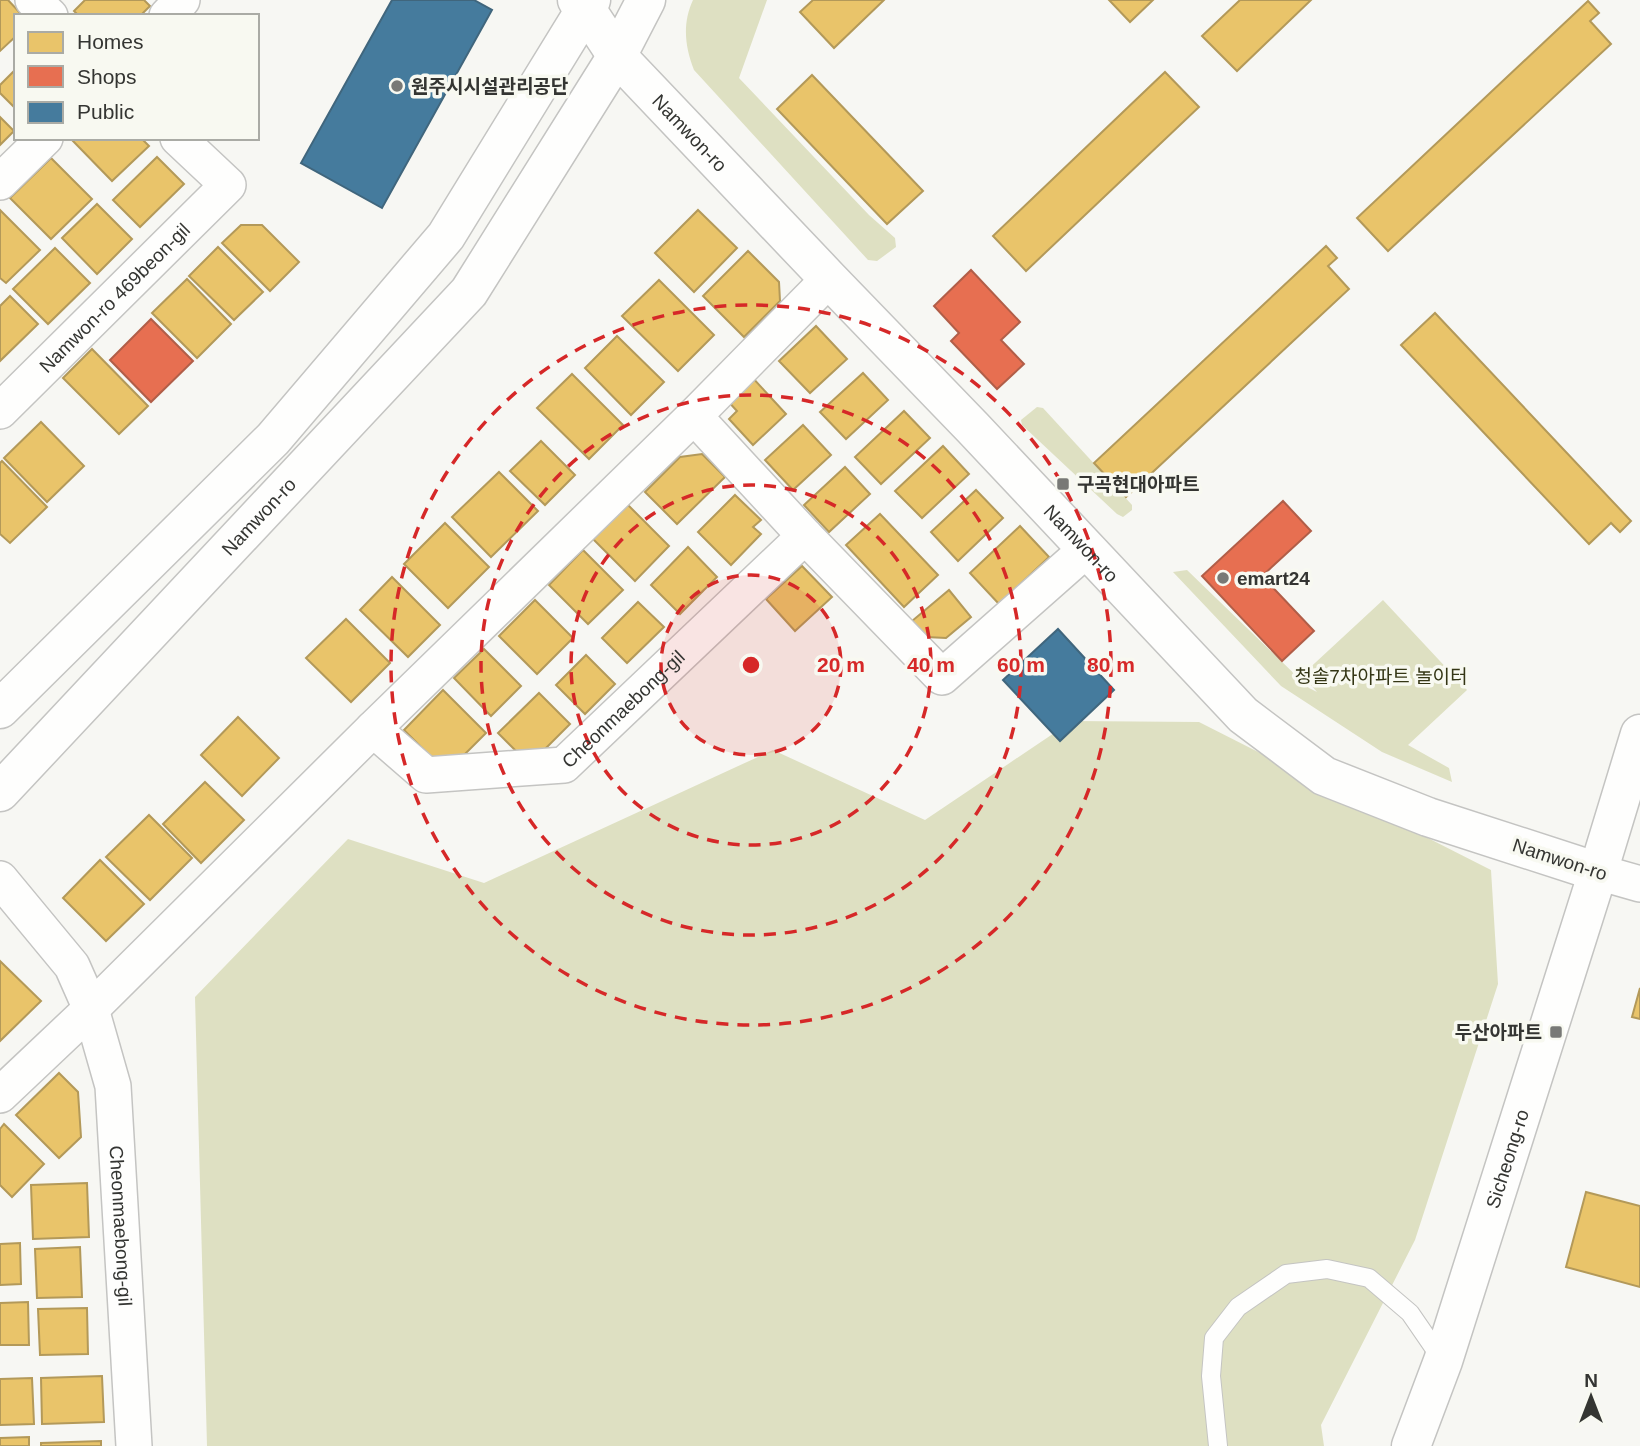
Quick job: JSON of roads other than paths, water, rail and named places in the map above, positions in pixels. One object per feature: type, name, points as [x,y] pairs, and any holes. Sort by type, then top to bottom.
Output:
[{"type":"street","points":[[33,0],[48,14]]},
{"type":"street","points":[[168,14],[182,0]]},
{"type":"street","name":"Namwon-ro","points":[[0,792],[469,292],[618,56],[646,0]]},
{"type":"street","points":[[0,709],[273,439],[446,236],[585,3],[618,56]]},
{"type":"street","name":"Namwon-ro","points":[[618,56],[974,428],[1242,715],[1324,776],[1428,817],[1640,884]]},
{"type":"street","points":[[0,182],[43,140]]},
{"type":"street","name":"Namwon-ro 469beon-gil","points":[[0,411],[228,185],[180,140]]},
{"type":"street","points":[[0,1095],[91,1009],[694,416],[829,279]]},
{"type":"street","points":[[694,416],[805,536],[942,677],[1087,550]]},
{"type":"street","name":"Cheonmaebong-gil","points":[[373,729],[426,775],[565,765],[805,536]]},
{"type":"street","name":"Sicheong-ro","points":[[1411,1446],[1443,1361],[1640,734]]},
{"type":"street","name":"Cheonmaebong-gil","points":[[0,879],[72,966],[91,1009],[113,1086],[134,1446]]},
{"type":"lane","points":[[1219,1446],[1211,1376],[1214,1338],[1238,1307],[1286,1274],[1327,1269],[1369,1278],[1409,1313],[1443,1361]]},
{"type":"place","name":"원주시시설관리공단","points":[[397,86]]},
{"type":"place","name":"구곡현대아파트","points":[[1063,484]]},
{"type":"place","name":"emart24","points":[[1223,578]]},
{"type":"place","name":"두산아파트","points":[[1556,1032]]},
{"type":"park label","name":"청솔7차아파트 놀이터","points":[[1381,676]]}]
